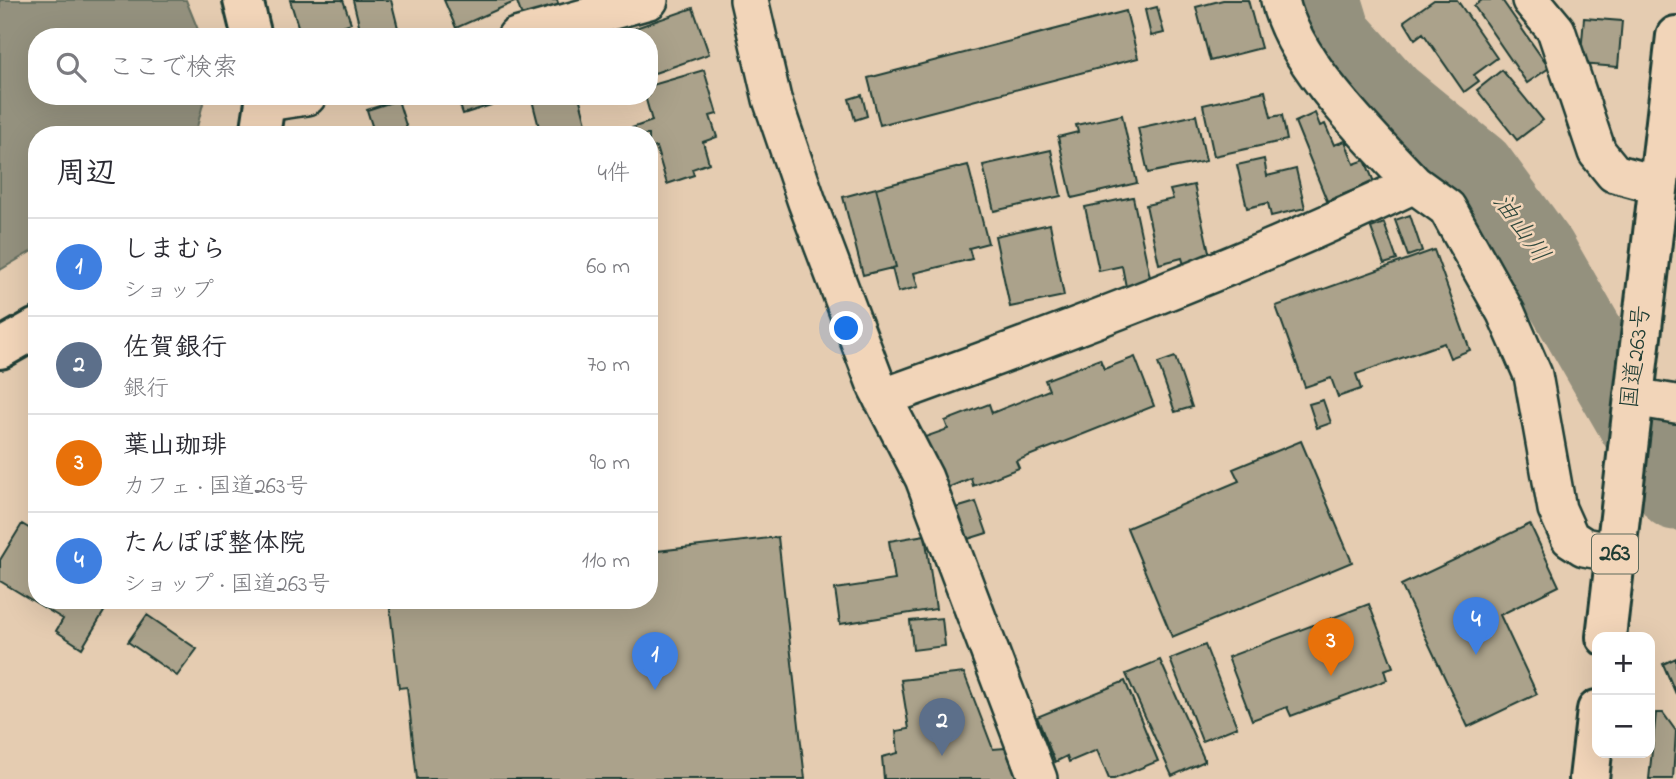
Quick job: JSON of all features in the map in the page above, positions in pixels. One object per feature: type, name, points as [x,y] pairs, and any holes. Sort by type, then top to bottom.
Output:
[{"type":"main road","points":[[243,0],[250,28]]},
{"type":"main road","name":"国道263号","points":[[1606,632],[1676,36]]},
{"type":"main road","points":[[0,349],[28,333]]},
{"type":"main road","points":[[1589,779],[1592,753]]},
{"type":"street","points":[[548,28],[649,0]]},
{"type":"street","points":[[750,0],[776,112],[807,202],[882,398],[924,478],[1038,779]]},
{"type":"street","points":[[1280,0],[1284,20],[1338,103],[1414,184],[1447,208],[1506,313],[1533,375],[1557,509],[1570,538],[1584,547],[1615,553]]},
{"type":"street","points":[[1531,0],[1556,30],[1597,152],[1614,173],[1658,185]]},
{"type":"street","points":[[264,111],[281,105]]},
{"type":"street","points":[[882,398],[1108,317],[1335,222],[1414,184]]},
{"type":"street","points":[[1633,397],[1676,404]]},
{"type":"shaded area","points":[[0,0],[186,0],[197,28],[28,28],[28,105],[203,105],[197,126],[28,126],[28,253],[0,270]]},
{"type":"building","points":[[290,0],[343,0],[351,23],[340,28],[299,28]]},
{"type":"building","points":[[353,0],[391,0],[398,28],[360,28]]},
{"type":"building","points":[[444,0],[519,0],[456,28]]},
{"type":"building","points":[[557,0],[562,15],[526,27],[517,2]]},
{"type":"building","points":[[1223,0],[1248,0],[1261,48],[1210,61],[1196,7]]},
{"type":"building","points":[[1434,0],[1457,0],[1497,58],[1474,75],[1479,81],[1464,92],[1423,33],[1415,39],[1404,21]]},
{"type":"building","points":[[1482,0],[1502,0],[1549,68],[1527,83],[1474,6]]},
{"type":"building","points":[[1157,7],[1164,33],[1151,36],[1145,10]]},
{"type":"building","points":[[693,8],[709,54],[658,72],[658,28],[635,28]]},
{"type":"building","points":[[1126,11],[1138,58],[880,125],[868,78]]},
{"type":"building","points":[[1584,18],[1622,21],[1618,67],[1580,64]]},
{"type":"building","points":[[704,70],[717,114],[710,116],[717,137],[703,142],[709,163],[692,169],[694,175],[667,184],[658,154],[658,126],[638,126],[652,121],[648,105],[658,105],[658,83]]},
{"type":"building","points":[[1502,70],[1543,120],[1517,140],[1477,90]]},
{"type":"building","points":[[1265,91],[1271,117],[1282,115],[1287,140],[1214,156],[1203,105]]},
{"type":"building","points":[[862,95],[867,116],[855,120],[849,99]]},
{"type":"building","points":[[382,105],[400,105],[406,126],[372,126],[367,110]]},
{"type":"building","points":[[460,105],[491,105],[463,114]]},
{"type":"building","points":[[533,105],[581,105],[587,126],[539,126]]},
{"type":"building","points":[[1315,113],[1320,126],[1325,124],[1334,145],[1345,141],[1354,164],[1365,160],[1374,182],[1327,201],[1295,122]]},
{"type":"building","points":[[1122,115],[1137,183],[1072,198],[1058,137],[1078,132],[1076,125]]},
{"type":"building","points":[[1196,115],[1206,161],[1148,173],[1138,128]]},
{"type":"building","points":[[1051,150],[1061,196],[994,211],[983,165]]},
{"type":"building","points":[[1264,159],[1267,176],[1296,169],[1305,208],[1271,216],[1268,203],[1247,208],[1237,165]]},
{"type":"building","points":[[968,165],[988,243],[969,248],[972,259],[914,273],[918,287],[898,292],[892,268],[896,267],[876,188]]},
{"type":"building","points":[[1194,185],[1212,265],[1186,271],[1182,258],[1159,264],[1146,205],[1173,199],[1170,190]]},
{"type":"building","points":[[876,188],[896,267],[863,275],[843,197]]},
{"type":"building","points":[[1133,197],[1151,282],[1126,287],[1122,266],[1099,271],[1085,207]]},
{"type":"building","points":[[1410,215],[1422,251],[1408,256],[1395,220]]},
{"type":"building","points":[[1384,223],[1397,260],[1384,264],[1371,228]]},
{"type":"building","points":[[1050,224],[1064,296],[1010,307],[995,236]]},
{"type":"building","points":[[1434,250],[1470,350],[1450,358],[1444,343],[1356,374],[1361,389],[1338,397],[1331,378],[1305,387],[1276,306]]},
{"type":"building","points":[[1135,357],[1154,406],[1016,461],[1019,468],[973,486],[971,478],[945,489],[925,437],[948,429],[945,421],[989,404],[992,413],[1049,390],[1045,380],[1100,359],[1104,369]]},
{"type":"building","points":[[1175,357],[1192,407],[1175,412],[1158,363]]},
{"type":"building","points":[[1323,400],[1331,423],[1317,428],[1309,404]]},
{"type":"building","points":[[1301,441],[1352,562],[1172,637],[1127,528],[1239,481],[1233,469]]},
{"type":"building","points":[[976,502],[987,533],[968,539],[956,508]]},
{"type":"building","points":[[22,524],[28,528],[28,598],[0,581],[0,560]]},
{"type":"building","points":[[1530,524],[1559,586],[1500,615],[1537,694],[1468,727],[1401,585]]},
{"type":"building","points":[[925,535],[936,609],[840,624],[835,589],[895,580],[889,541]]},
{"type":"building","points":[[778,537],[805,779],[417,779],[407,687],[399,688],[390,609],[658,609],[658,551]]},
{"type":"building","points":[[1369,604],[1393,667],[1384,670],[1387,680],[1291,716],[1287,707],[1252,720],[1228,657]]},
{"type":"building","points":[[46,609],[106,609],[82,648],[56,631],[63,619]]},
{"type":"building","points":[[147,615],[197,649],[177,676],[128,642]]},
{"type":"building","points":[[942,618],[945,646],[913,650],[910,621]]},
{"type":"building","points":[[1205,645],[1237,727],[1202,741],[1170,659]]},
{"type":"building","points":[[1676,658],[1676,694],[1663,664]]},
{"type":"building","points":[[1160,660],[1205,761],[1172,776],[1126,674]]},
{"type":"building","points":[[964,673],[993,749],[1005,748],[1017,779],[884,779],[882,757],[898,753],[896,731],[909,729],[901,680]]},
{"type":"building","points":[[1125,681],[1158,761],[1114,779],[1109,779],[1097,750],[1069,762],[1067,756],[1055,762],[1037,717]]},
{"type":"building","points":[[1656,713],[1663,713],[1676,731],[1673,779],[1649,779],[1651,758],[1655,758]]},
{"type":"waterway","name":"油山川","points":[[1323,0],[1334,36],[1389,97],[1477,169],[1538,252],[1676,492]]},
{"type":"place","name":"たんぽぽ整体院","points":[[1476,655]]},
{"type":"place","name":"葉山珈琲","points":[[1331,676]]},
{"type":"place","name":"しまむら","points":[[655,690]]},
{"type":"place","name":"佐賀銀行","points":[[942,756]]}]
